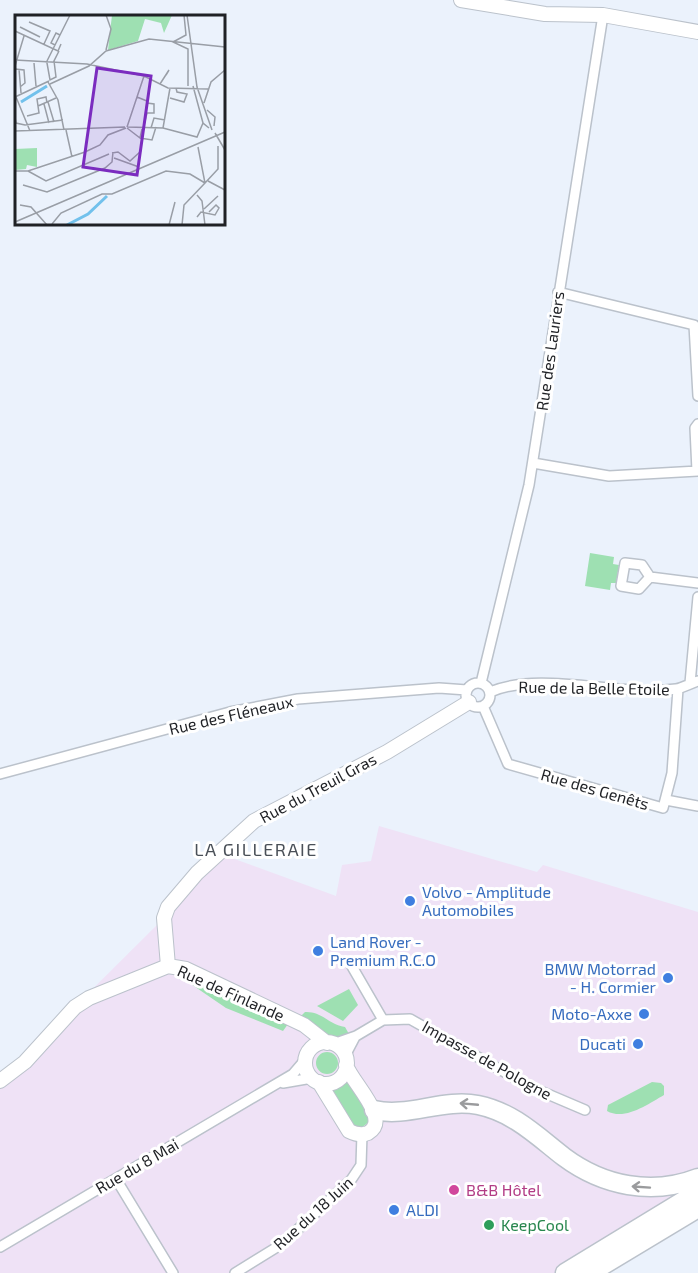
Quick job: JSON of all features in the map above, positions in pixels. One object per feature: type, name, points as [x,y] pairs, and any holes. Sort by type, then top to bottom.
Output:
[{"type":"highway","points":[[374,1110],[390,1112],[447,1104],[477,1105],[518,1122],[575,1165],[599,1178],[645,1188],[675,1185],[698,1178]]},
{"type":"highway","points":[[565,1273],[698,1192]]},
{"type":"highway","points":[[590,1273],[698,1208]]},
{"type":"street","points":[[461,0],[545,14],[603,15],[698,32]]},
{"type":"street","name":"Rue des Lauriers","points":[[481,683],[533,463],[603,15]]},
{"type":"street","points":[[558,292],[694,325],[698,396]]},
{"type":"street","points":[[533,463],[609,476],[698,471],[695,428],[698,424]]},
{"type":"street","points":[[650,577],[698,583]]},
{"type":"street","points":[[694,682],[698,597]]},
{"type":"street","name":"Rue de la Belle Etoile","points":[[490,692],[517,686],[552,684],[612,689],[678,689],[694,682]]},
{"type":"street","points":[[473,699],[489,699],[490,692],[481,683]]},
{"type":"street","name":"Rue du Treuil Gras","points":[[168,966],[164,918],[168,907],[197,873],[237,835],[271,810],[387,752],[473,699],[474,684],[481,683]]},
{"type":"street","name":"Rue des Fléneaux","points":[[0,774],[230,712],[298,699],[446,688],[473,699]]},
{"type":"street","name":"Rue des Genêts","points":[[473,699],[504,758],[512,765],[663,808],[672,773],[678,689]]},
{"type":"street","points":[[666,800],[698,806]]},
{"type":"street","points":[[330,1043],[346,1060],[374,1110],[376,1118],[374,1126],[362,1134],[354,1134],[347,1129],[307,1071],[307,1056],[317,1045],[356,1036],[383,1020],[350,963]]},
{"type":"street","points":[[0,1081],[25,1062],[75,1007],[89,998],[168,966]]},
{"type":"street","name":"Rue de Finlande","points":[[168,966],[186,969],[294,1020],[330,1043]]},
{"type":"street","name":"Impasse de Pologne","points":[[383,1020],[398,1017],[418,1022],[531,1087],[585,1110]]},
{"type":"street","name":"Rue de Finlande","points":[[294,1020],[306,1038],[307,1056]]},
{"type":"street","points":[[274,1084],[315,1080],[329,1083],[338,1080],[356,1036]]},
{"type":"street","name":"Rue du 8 Mai","points":[[0,1247],[293,1074],[307,1056]]},
{"type":"street","name":"Rue du 18 Juin","points":[[235,1273],[282,1244],[351,1180],[361,1165],[362,1134]]},
{"type":"street","points":[[116,1179],[173,1273]]},
{"type":"shaded area","points":[[379,826],[537,872],[543,865],[698,912],[698,1178],[567,1273],[0,1273],[0,1081],[164,918],[218,853],[336,896],[342,865],[371,861]]},
{"type":"green space","points":[[590,553],[614,557],[613,564],[619,565],[616,583],[611,583],[610,590],[585,586]]},
{"type":"green space","points":[[187,976],[288,1024],[283,1031],[226,1008],[185,980]]},
{"type":"green space","points":[[349,989],[358,1005],[343,1021],[317,1006]]},
{"type":"green space","points":[[305,1012],[311,1012],[345,1027],[349,1034],[334,1037],[317,1031],[300,1017]]},
{"type":"green space","points":[[323,1052],[331,1052],[338,1059],[338,1067],[331,1074],[323,1074],[316,1067],[316,1059]]},
{"type":"green space","points":[[347,1077],[369,1112],[369,1122],[361,1128],[355,1128],[327,1088],[340,1084]]},
{"type":"green space","points":[[652,1082],[661,1083],[664,1086],[664,1095],[629,1113],[614,1114],[607,1111],[608,1105]]},
{"type":"place","name":"Volvo - Amplitude Automobiles","points":[[410,901]]},
{"type":"place","name":"Land Rover - Premium R.C.O","points":[[318,951]]},
{"type":"place","name":"BMW Motorrad - H. Cormier","points":[[668,978]]},
{"type":"place","name":"Moto-Axxe","points":[[644,1014]]},
{"type":"place","name":"Ducati","points":[[638,1044]]},
{"type":"place","name":"B&B Hôtel","points":[[454,1190]]},
{"type":"place","name":"ALDI","points":[[394,1210]]},
{"type":"place","name":"KeepCool","points":[[489,1225]]},
{"type":"district","name":"LA GILLERAIE","points":[[256,850]]}]
